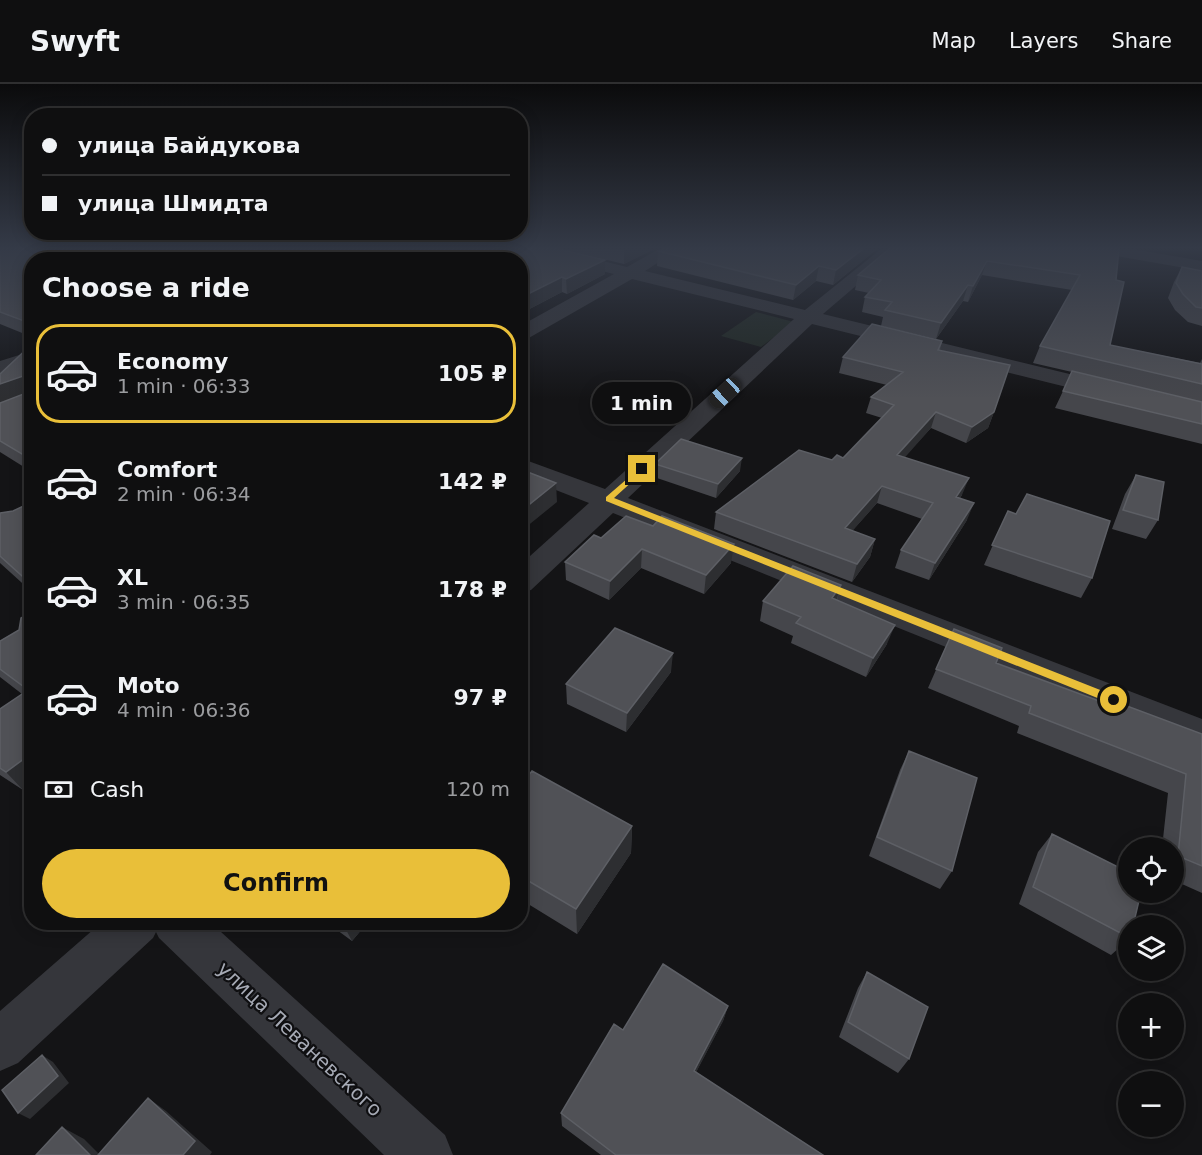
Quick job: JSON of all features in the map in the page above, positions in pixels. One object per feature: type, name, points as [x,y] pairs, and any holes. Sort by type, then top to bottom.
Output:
[{"type":"street","points":[[528,330],[583,299]]},
{"type":"street","points":[[735,299],[1132,396]]},
{"type":"street","points":[[528,575],[830,299]]},
{"type":"street","points":[[0,369],[24,360]]},
{"type":"street","points":[[528,469],[609,499],[1202,735]]},
{"type":"street","points":[[0,1045],[128,930]]},
{"type":"street","name":"улица Леваневского","points":[[184,930],[425,1155]]},
{"type":"shaded area","points":[[756,312],[794,322],[761,347],[721,336]]},
{"type":"building","points":[[0,299],[24,299],[24,321],[0,312]]},
{"type":"building","points":[[876,299],[958,299],[941,323],[885,310],[892,302]]},
{"type":"building","points":[[1066,299],[1120,299],[1110,345],[1202,364],[1202,384],[1040,346]]},
{"type":"building","points":[[1188,299],[1202,299],[1202,308],[1196,307]]},
{"type":"building","points":[[872,324],[942,341],[938,350],[1010,365],[994,412],[972,427],[936,412],[897,455],[969,478],[956,497],[974,503],[935,563],[901,550],[933,503],[882,486],[845,528],[875,539],[857,564],[716,512],[799,450],[832,460],[837,455],[843,458],[894,405],[871,397],[903,372],[843,357]]},
{"type":"building","points":[[24,352],[24,376],[0,384],[0,374]]},
{"type":"building","points":[[1072,371],[1202,402],[1202,424],[1063,391]]},
{"type":"building","points":[[24,394],[24,455],[0,441],[0,403]]},
{"type":"building","points":[[681,439],[742,458],[718,484],[655,464]]},
{"type":"building","points":[[528,472],[556,483],[528,506]]},
{"type":"building","points":[[1136,475],[1164,482],[1158,520],[1123,510]]},
{"type":"building","points":[[1027,494],[1110,521],[1092,578],[992,545],[1008,511],[1016,514]]},
{"type":"building","points":[[24,506],[24,578],[0,556],[0,513],[13,511]]},
{"type":"building","points":[[626,516],[653,526],[662,516],[734,544],[706,575],[642,549],[610,581],[565,562],[594,535],[601,538]]},
{"type":"building","points":[[793,566],[841,585],[832,598],[895,625],[873,658],[796,623],[801,617],[763,601]]},
{"type":"building","points":[[24,616],[24,687],[0,669],[0,641],[19,630],[21,618]]},
{"type":"building","points":[[615,628],[673,653],[627,713],[566,684]]},
{"type":"building","points":[[954,629],[1002,648],[996,663],[1110,705],[1111,700],[1202,734],[1202,866],[1184,858],[1184,837],[1180,837],[1186,774],[1029,713],[1031,706],[936,669]]},
{"type":"building","points":[[24,693],[24,759],[6,772],[0,768],[0,709]]},
{"type":"building","points":[[909,751],[977,778],[952,871],[877,837]]},
{"type":"building","points":[[532,771],[632,826],[576,909],[528,881],[528,776]]},
{"type":"building","points":[[1052,834],[1118,867],[1118,903],[1138,903],[1136,915],[1118,915],[1118,932],[1033,887]]},
{"type":"building","points":[[663,964],[728,1006],[694,1071],[823,1155],[616,1155],[561,1113],[614,1024],[623,1030]]},
{"type":"building","points":[[867,972],[928,1007],[909,1059],[848,1022]]},
{"type":"building","points":[[42,1055],[58,1076],[18,1113],[2,1090]]},
{"type":"building","points":[[148,1098],[195,1141],[183,1155],[98,1155]]},
{"type":"building","points":[[62,1127],[90,1155],[36,1155]]},
{"type":"route","points":[[642,469],[609,499],[1114,700]]}]
